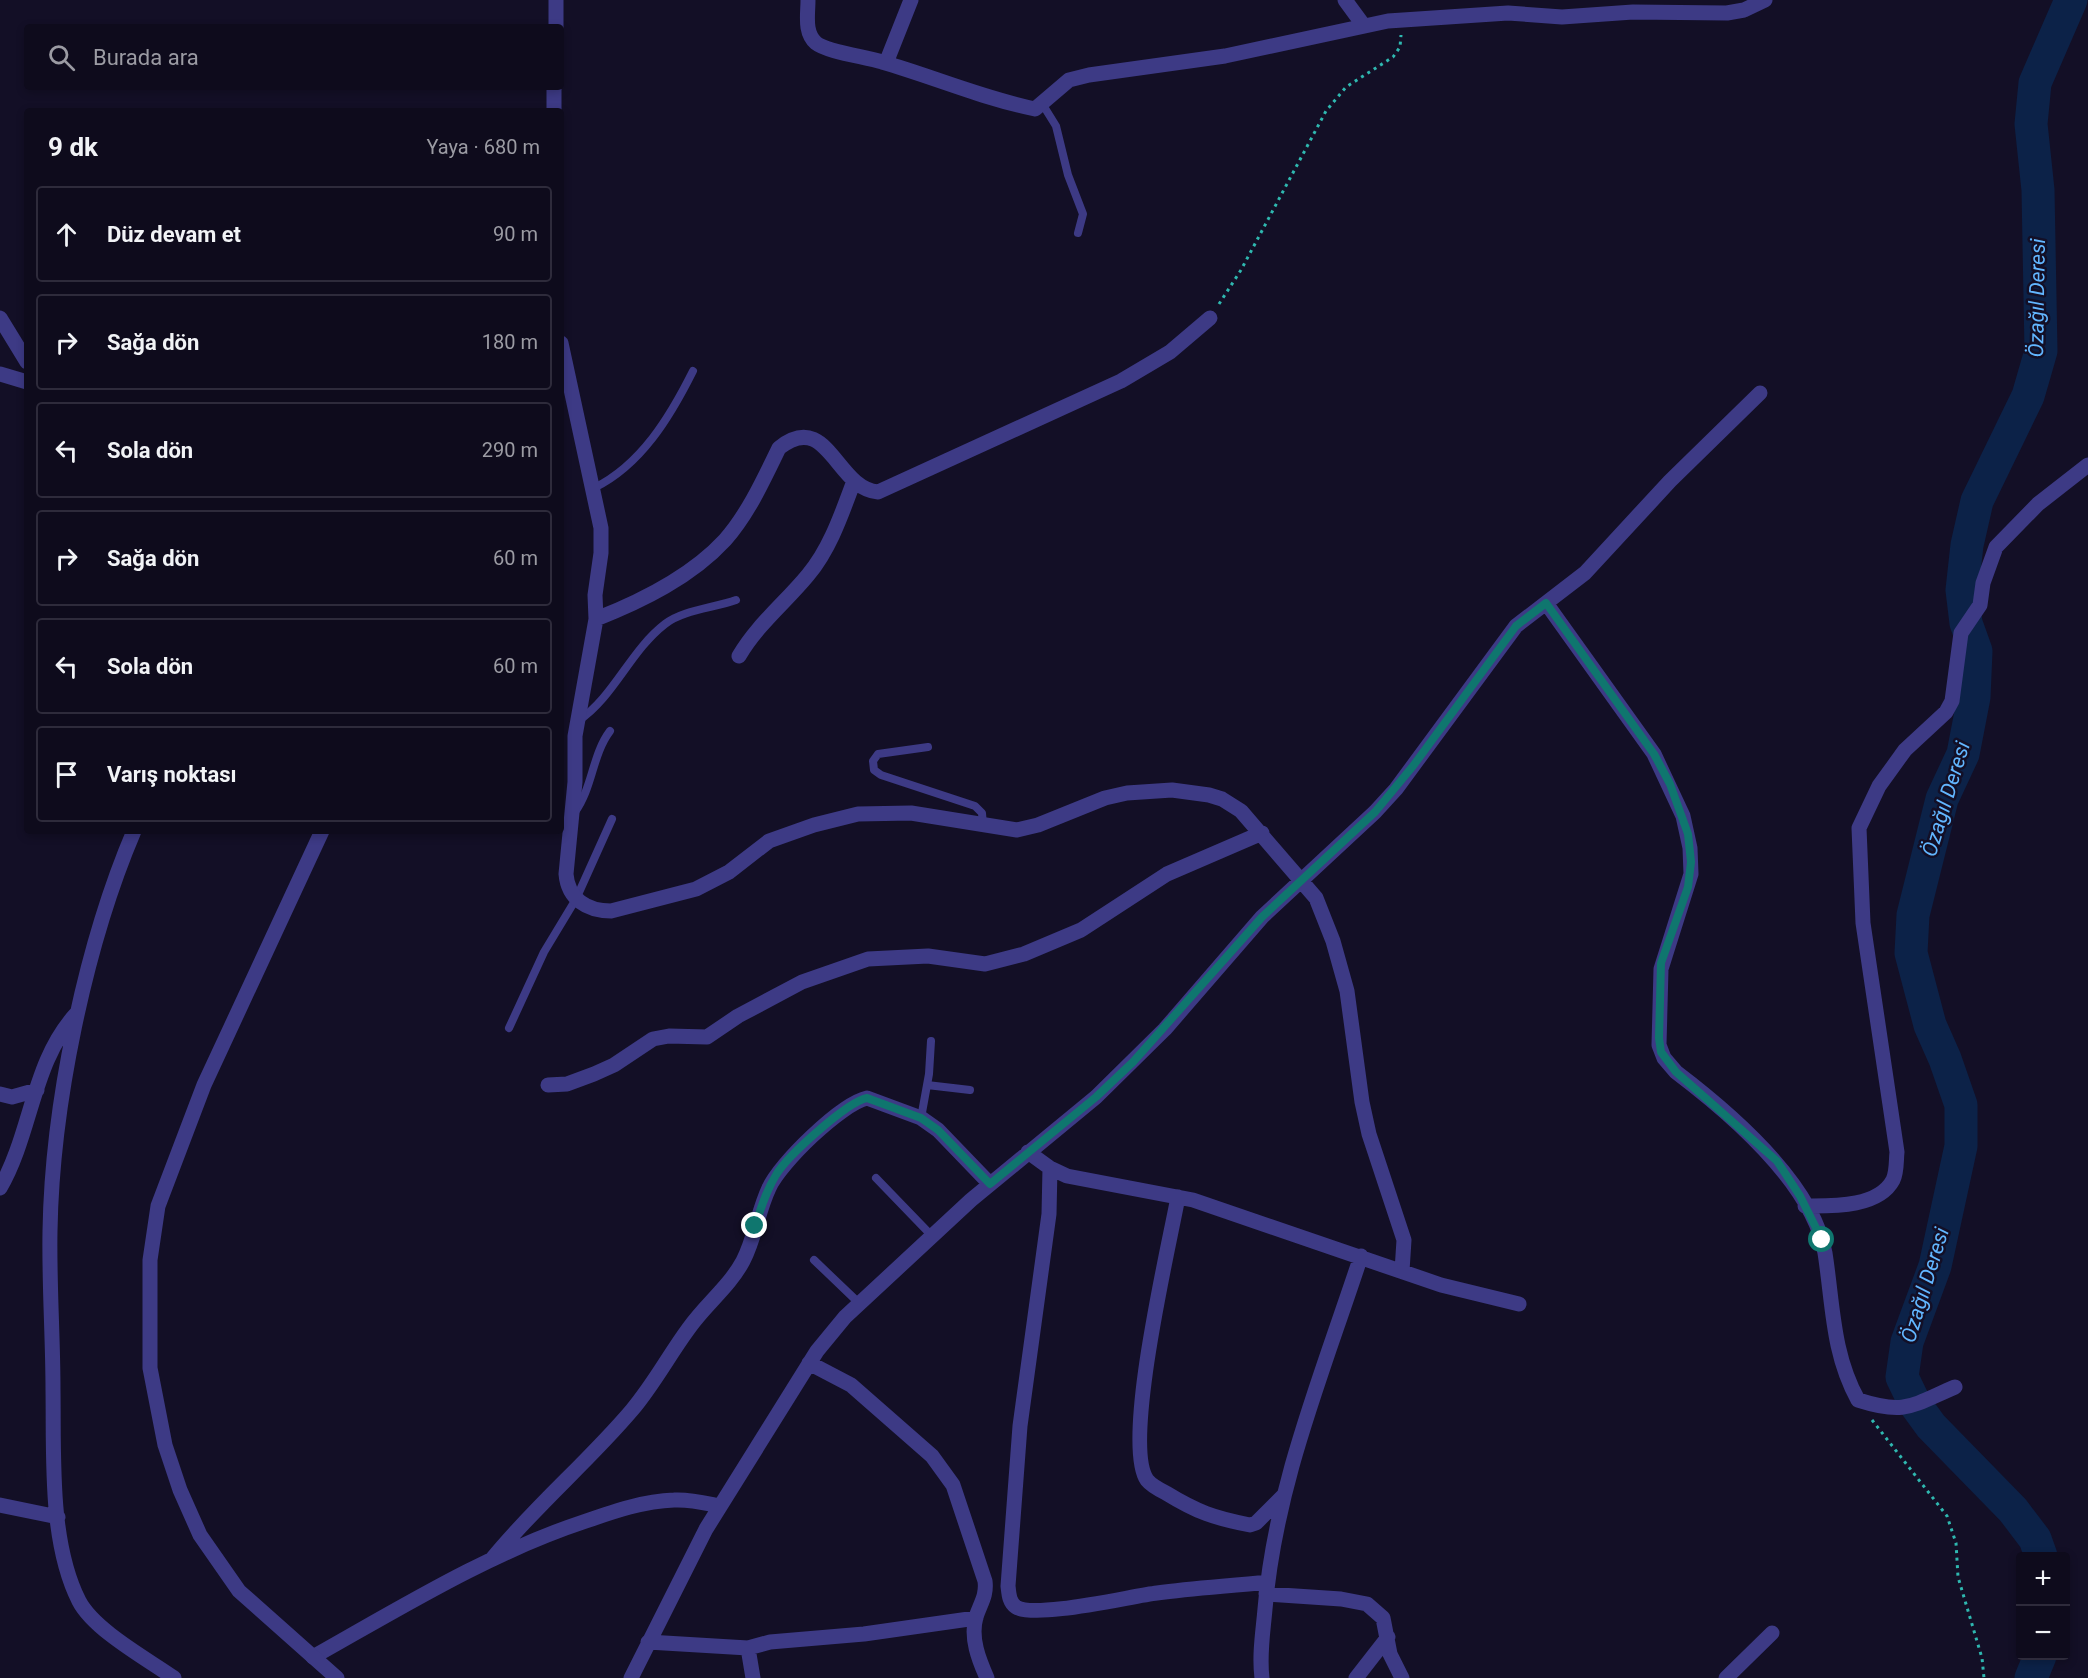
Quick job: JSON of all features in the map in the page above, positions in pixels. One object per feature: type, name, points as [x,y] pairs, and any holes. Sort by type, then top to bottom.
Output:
[{"type":"street","points":[[556,0],[556,24]]},
{"type":"street","points":[[808,0],[807,27],[815,42],[820,46],[886,63],[1014,105],[1035,109],[1043,105],[1064,84],[1089,75],[1245,52],[1400,20],[1508,13],[1562,18],[1633,12],[1727,13],[1744,10],[1765,0]]},
{"type":"street","points":[[886,63],[911,0]]},
{"type":"street","points":[[1345,0],[1364,26]]},
{"type":"street","points":[[554,90],[554,108]]},
{"type":"street","points":[[0,318],[24,357]]},
{"type":"street","points":[[596,619],[661,590],[713,552],[733,530],[779,448],[798,436],[817,441],[854,481],[867,491],[878,492],[1121,381],[1170,352],[1210,318]]},
{"type":"street","points":[[564,357],[601,528],[601,553],[595,595],[596,619],[576,722],[573,815],[566,874],[567,884],[576,900],[598,911],[611,911],[696,889],[721,877],[768,841],[814,825],[858,814],[911,813],[1017,830],[1038,825],[1105,798],[1127,793],[1172,790],[1209,795],[1222,800],[1241,812],[1262,833],[1316,898],[1323,911],[1343,974],[1364,1113],[1404,1240],[1402,1271]]},
{"type":"street","points":[[0,374],[24,380]]},
{"type":"street","points":[[631,1678],[720,1506],[809,1363],[845,1317],[990,1184],[1096,1097],[1133,1062],[1262,917],[1375,812],[1396,789],[1516,626],[1585,573],[1670,481],[1760,393]]},
{"type":"street","points":[[1805,1206],[1845,1206],[1872,1197],[1888,1186],[1896,1169],[1897,1152],[1863,924],[1858,836],[1863,815],[1879,786],[1905,750],[1946,712],[1952,701],[1961,633],[1980,605],[1983,583],[1996,546],[2038,504],[2088,465]]},
{"type":"street","points":[[740,656],[756,631],[809,574],[834,531],[854,481]]},
{"type":"street","points":[[1546,603],[1654,754],[1670,784],[1686,825],[1690,848],[1690,874],[1661,963],[1659,1038],[1661,1052],[1676,1072],[1777,1161],[1805,1206],[1822,1240],[1838,1347],[1850,1386],[1858,1400],[1888,1410],[1901,1408],[1954,1388]]},
{"type":"street","points":[[548,1085],[567,1084],[594,1074],[614,1065],[653,1039],[669,1036],[707,1037],[738,1016],[802,982],[868,959],[928,956],[985,963],[1001,962],[1024,954],[1081,930],[1167,874],[1262,833]]},
{"type":"street","points":[[133,834],[98,936],[79,1011],[61,1114],[50,1230],[54,1453],[58,1517],[65,1564],[81,1604],[102,1625],[174,1678]]},
{"type":"street","points":[[321,834],[204,1085],[158,1206],[150,1260],[150,1368],[165,1445],[180,1490],[200,1535],[239,1591],[337,1678]]},
{"type":"street","points":[[0,1188],[14,1159],[48,1057],[66,1024],[79,1011]]},
{"type":"street","points":[[0,1094],[12,1097],[37,1090]]},
{"type":"street","points":[[492,1559],[544,1500],[631,1410],[660,1374],[689,1328],[722,1291],[743,1261],[769,1187],[786,1161],[841,1110],[859,1100],[873,1100],[921,1118],[938,1130],[990,1184]]},
{"type":"street","points":[[1028,1152],[1050,1168],[1067,1176],[1178,1197],[1242,1215],[1441,1285],[1519,1304]]},
{"type":"street","points":[[1050,1168],[1050,1204],[1020,1426],[1008,1586],[1010,1599],[1016,1606],[1026,1609],[1077,1607],[1157,1593],[1267,1588],[1367,1604],[1383,1618],[1390,1654],[1402,1678]]},
{"type":"street","points":[[1178,1197],[1146,1364],[1140,1452],[1143,1470],[1148,1480],[1192,1509],[1209,1516],[1250,1525],[1256,1523],[1283,1496]]},
{"type":"street","points":[[1262,1678],[1261,1653],[1267,1588],[1283,1496],[1361,1256]]},
{"type":"street","points":[[809,1363],[840,1378],[866,1396],[891,1422],[932,1456],[946,1473],[959,1500],[965,1526],[982,1566],[987,1593],[976,1618],[978,1659],[987,1678]]},
{"type":"street","points":[[313,1657],[492,1559],[534,1539],[624,1508],[676,1500],[720,1506]]},
{"type":"street","points":[[0,1505],[58,1517]]},
{"type":"street","points":[[648,1642],[748,1648],[770,1642],[864,1634],[976,1618]]},
{"type":"street","points":[[1726,1678],[1772,1633]]},
{"type":"street","points":[[1356,1678],[1388,1637]]},
{"type":"street","points":[[748,1648],[753,1678]]},
{"type":"lane","points":[[1043,105],[1056,126],[1068,175],[1083,214],[1078,233]]},
{"type":"lane","points":[[594,488],[627,467],[645,447],[666,419],[693,372]]},
{"type":"lane","points":[[576,722],[598,704],[650,638],[666,623],[736,600]]},
{"type":"lane","points":[[573,815],[591,784],[602,742],[610,731]]},
{"type":"lane","points":[[928,747],[878,754],[873,761],[874,770],[881,775],[975,806],[982,813],[983,825]]},
{"type":"lane","points":[[509,1028],[544,952],[576,900],[612,819]]},
{"type":"lane","points":[[921,1118],[931,1041]]},
{"type":"lane","points":[[927,1084],[970,1090]]},
{"type":"lane","points":[[876,1178],[932,1236]]},
{"type":"lane","points":[[814,1260],[860,1304]]},
{"type":"path","points":[[1210,318],[1241,270],[1326,111],[1346,87],[1397,52],[1401,42],[1400,20]]},
{"type":"path","points":[[1858,1400],[1894,1451],[1947,1516],[1956,1543],[1958,1577],[1982,1658],[1984,1678]]},
{"type":"waterway","name":"Özağıl Deresi","points":[[2040,1552],[2035,1539],[2013,1510],[1931,1426],[1915,1404],[1902,1377],[1907,1342],[1935,1266],[1961,1146],[1961,1105],[1930,1025],[1911,953],[1913,915],[1942,799],[1963,754],[1974,697],[1976,651],[1966,623],[1962,590],[1967,545],[1977,501],[2028,396],[2041,351],[2038,190],[2031,124],[2035,83],[2071,0]]},
{"type":"waterway","name":"Özağıl Deresi","points":[[2031,1678],[2038,1660]]},
{"type":"route","points":[[755,1226],[769,1187],[786,1161],[806,1145],[841,1110],[867,1098],[921,1118],[938,1130],[990,1184],[1096,1097],[1133,1062],[1165,1029],[1262,917],[1375,812],[1396,789],[1516,626],[1546,603],[1654,754],[1670,784],[1688,834],[1691,862],[1688,887],[1661,963],[1659,1045],[1661,1052],[1676,1072],[1777,1161],[1800,1196],[1822,1240]]}]
